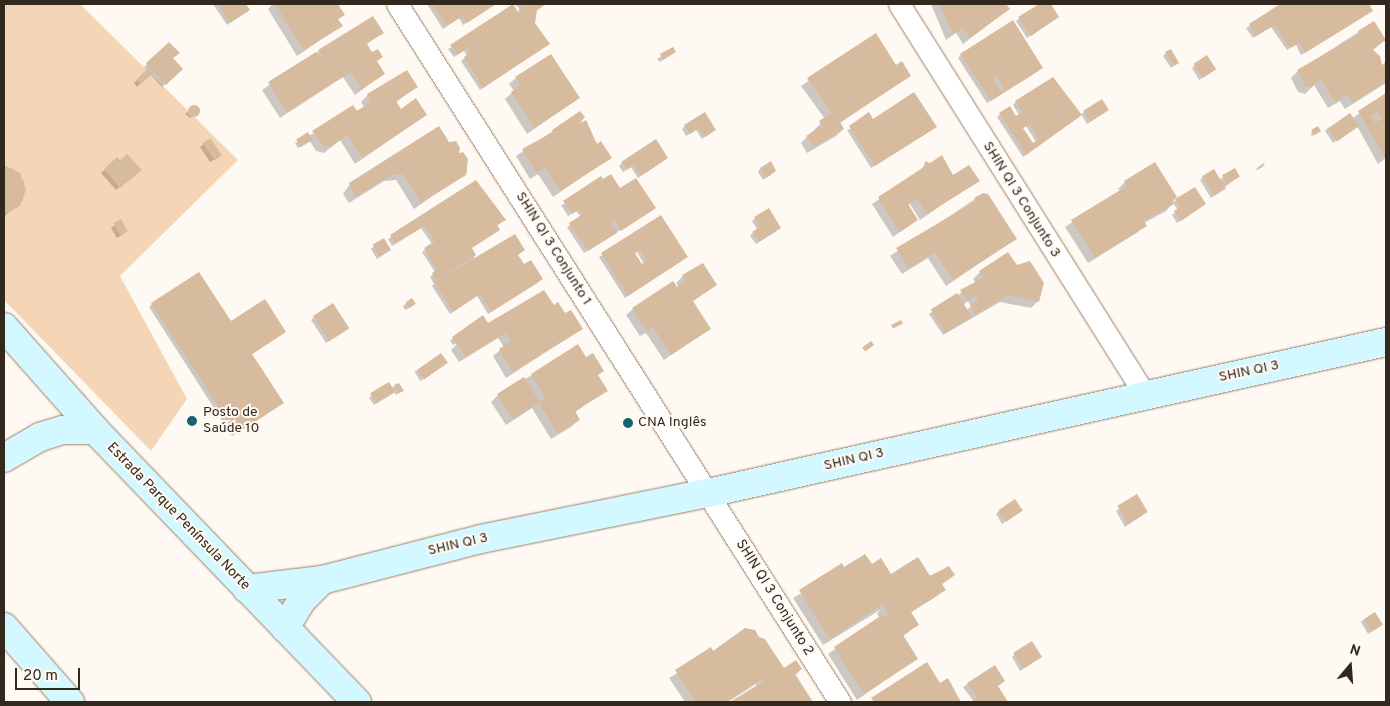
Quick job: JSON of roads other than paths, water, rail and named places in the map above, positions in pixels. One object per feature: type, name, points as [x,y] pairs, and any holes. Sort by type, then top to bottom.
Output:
[{"type":"street","name":"SHIN QI 3 Conjunto 1","points":[[398,4],[708,493]]},
{"type":"street","name":"SHIN QI 3 Conjunto 3","points":[[899,4],[1145,395]]},
{"type":"street","name":"Estrada Parque Península Norte","points":[[4,327],[95,430],[357,702]]},
{"type":"street","name":"SHIN QI 3","points":[[247,589],[322,580],[481,539],[708,493],[1386,342]]},
{"type":"street","points":[[4,458],[40,437],[63,430],[95,430]]},
{"type":"street","name":"SHIN QI 3 Conjunto 2","points":[[708,493],[840,702]]},
{"type":"street","points":[[285,628],[301,601],[322,580]]},
{"type":"street","points":[[4,627],[70,702]]},
{"type":"place","name":"Posto de Saúde 10","points":[[192,421]]},
{"type":"place","name":"CNA Inglês","points":[[628,423]]}]
